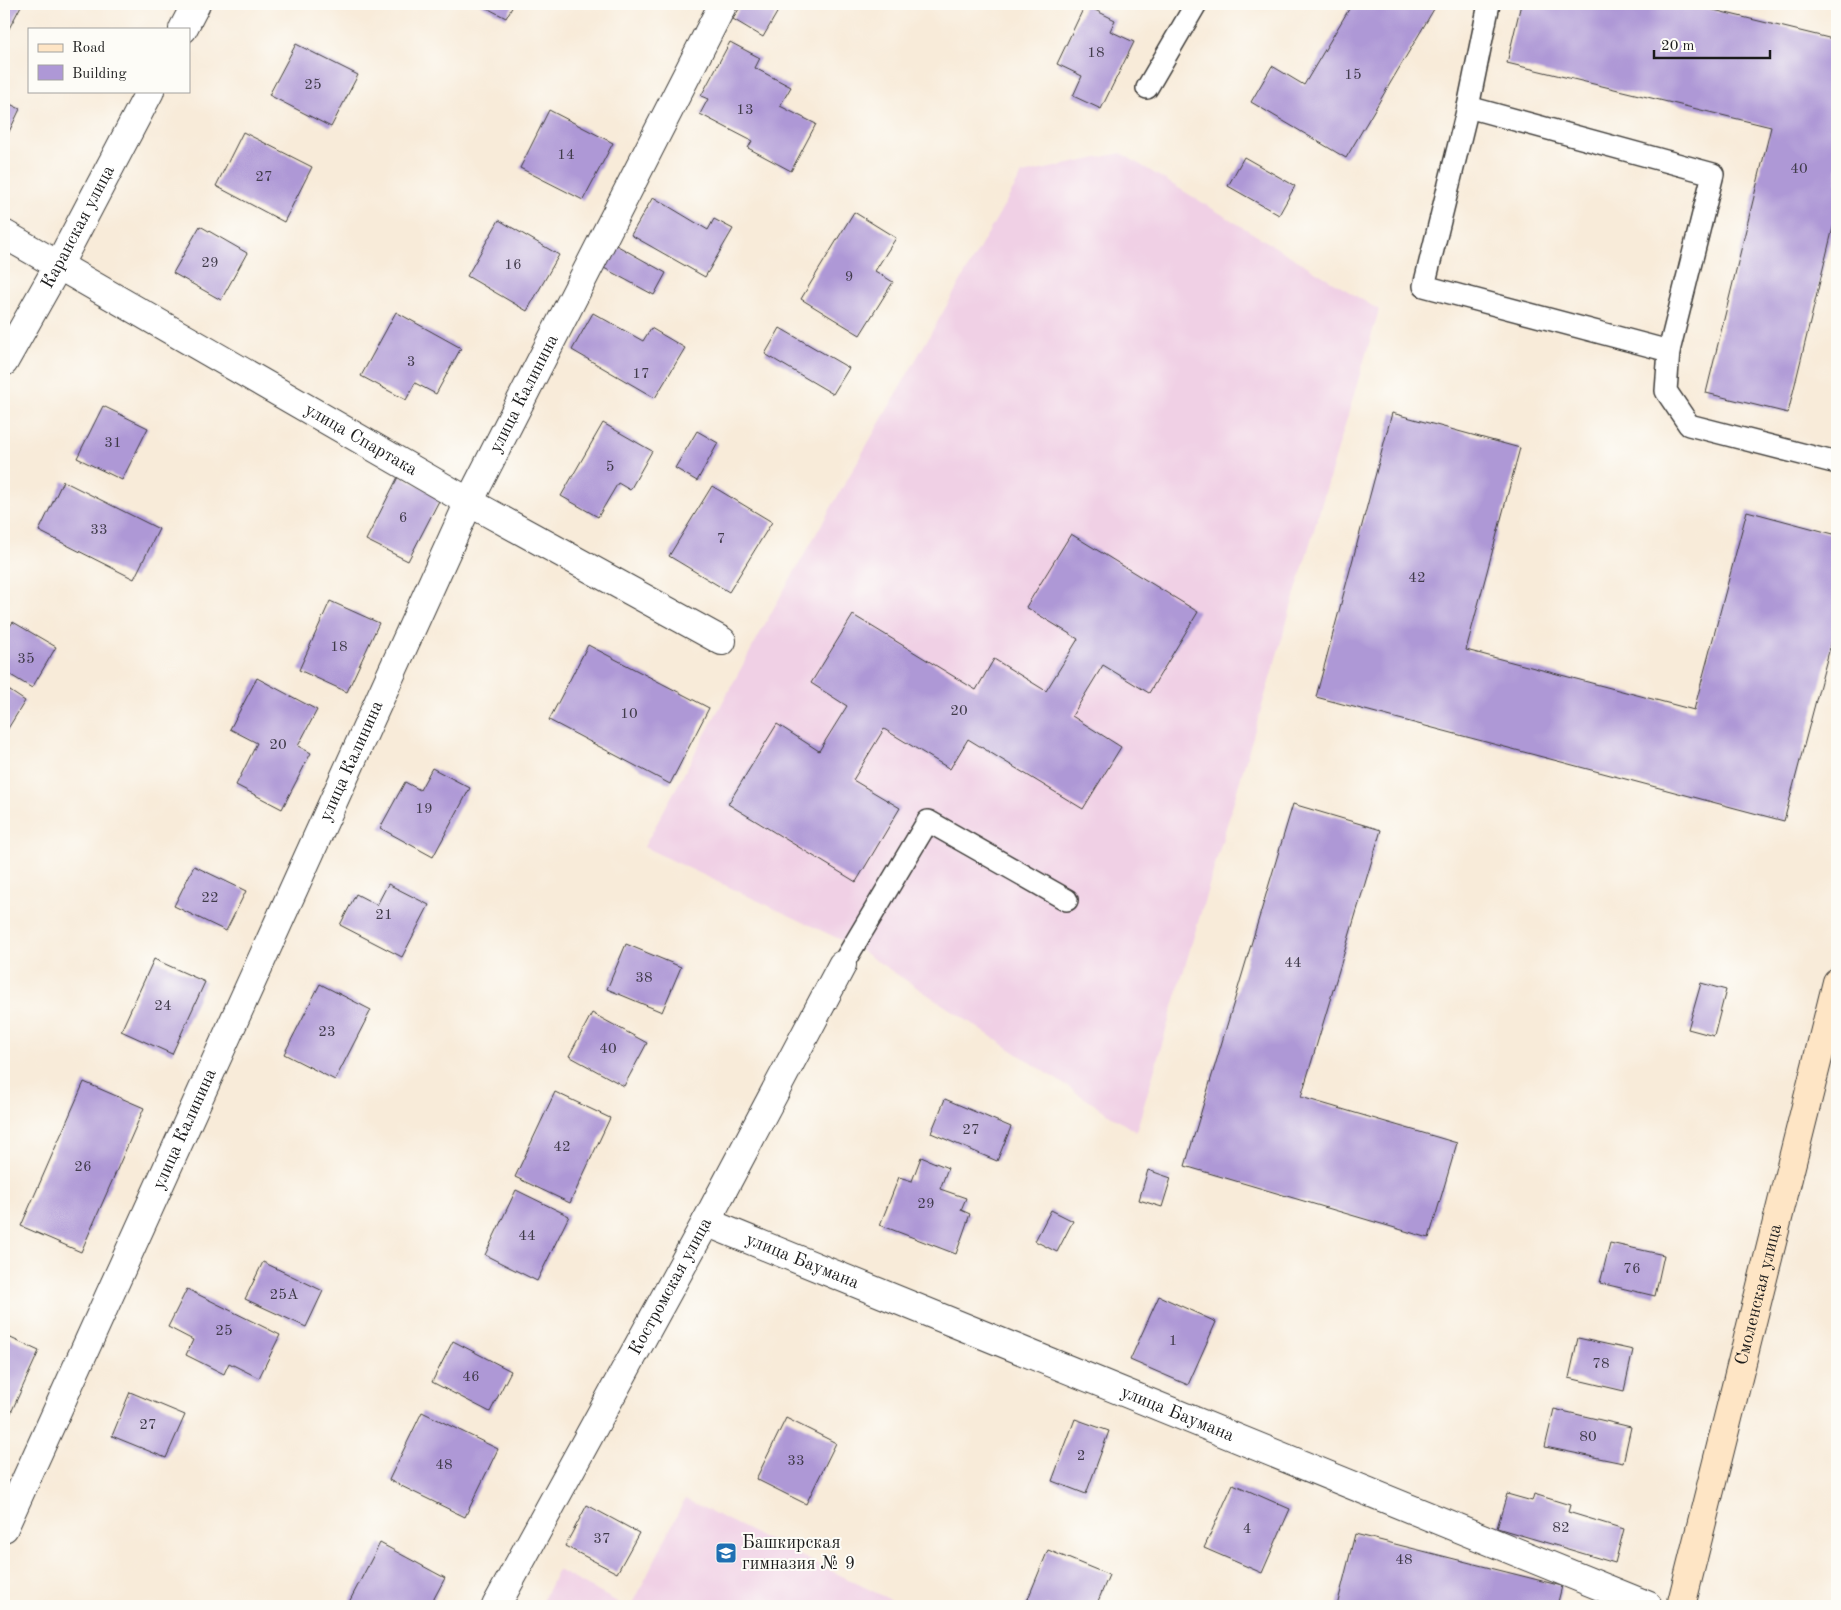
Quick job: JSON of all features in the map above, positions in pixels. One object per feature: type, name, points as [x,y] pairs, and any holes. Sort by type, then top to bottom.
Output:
[{"type":"main road","name":"Смоленская улица","points":[[1681,1606],[1837,982]]},
{"type":"street","points":[[183,28],[196,4]]},
{"type":"street","name":"улица Калинина","points":[[4,1528],[470,502],[722,4]]},
{"type":"street","name":"Каранская улица","points":[[4,362],[58,266],[149,92]]},
{"type":"street","name":"улица Спартака","points":[[4,234],[470,502],[722,640]]},
{"type":"street","name":"Костромская улица","points":[[496,1606],[706,1222],[842,965]]},
{"type":"street","name":"улица Баумана","points":[[706,1222],[1649,1606]]},
{"type":"lane","points":[[1147,88],[1196,4]]},
{"type":"lane","points":[[1489,4],[1468,107],[1424,286],[1669,351]]},
{"type":"lane","points":[[1468,107],[1713,174],[1669,351],[1666,391],[1689,425],[1837,462]]},
{"type":"lane","points":[[842,965],[928,821],[1067,900]]},
{"type":"shaded area","points":[[1121,153],[1379,310],[1136,1132],[854,946],[644,847],[776,604],[1022,174]]},
{"type":"shaded area","name":"Башкирская гимназия № 9","points":[[685,1499],[903,1606],[632,1606]]},
{"type":"shaded area","points":[[558,1570],[625,1606],[540,1606]]},
{"type":"building","points":[[4,4],[22,4],[4,38]]},
{"type":"building","points":[[479,4],[514,4],[506,18]]},
{"type":"building","points":[[742,4],[765,4],[778,11],[763,37],[733,19]]},
{"type":"building","points":[[1352,4],[1437,4],[1346,158],[1251,102],[1272,66],[1304,85]]},
{"type":"building","points":[[1521,4],[1689,4],[1837,40],[1837,211],[1788,413],[1706,393],[1771,127],[1507,63]]},
{"type":"building","points":[[1085,5],[1115,20],[1110,31],[1134,42],[1101,109],[1073,96],[1082,76],[1057,64]]},
{"type":"building","points":[[730,42],[760,58],[755,68],[791,87],[780,106],[816,124],[791,171],[748,148],[752,141],[700,114],[708,99],[701,96]]},
{"type":"building","points":[[296,44],[358,75],[331,127],[269,95]]},
{"type":"building","points":[[4,101],[20,109],[4,142]]},
{"type":"building","points":[[549,110],[613,143],[583,200],[520,168]]},
{"type":"building","points":[[243,132],[312,167],[284,222],[216,186]]},
{"type":"building","points":[[1244,157],[1295,186],[1279,215],[1228,186]]},
{"type":"building","points":[[653,197],[708,230],[714,219],[733,229],[705,277],[631,235]]},
{"type":"building","points":[[854,212],[896,238],[875,271],[893,282],[860,335],[801,299]]},
{"type":"building","points":[[499,220],[559,255],[527,311],[467,276]]},
{"type":"building","points":[[200,226],[247,253],[221,300],[173,273]]},
{"type":"building","points":[[616,245],[666,273],[654,295],[604,268]]},
{"type":"building","points":[[396,312],[461,348],[436,394],[415,383],[406,400],[361,376]]},
{"type":"building","points":[[593,313],[643,341],[651,328],[685,348],[655,398],[572,350]]},
{"type":"building","points":[[780,328],[849,368],[833,394],[765,354]]},
{"type":"building","points":[[103,406],[148,428],[122,480],[77,458]]},
{"type":"building","points":[[1392,413],[1520,448],[1466,650],[1694,710],[1747,511],[1837,535],[1837,621],[1784,821],[1316,697]]},
{"type":"building","points":[[603,423],[652,451],[630,490],[618,483],[598,517],[561,496]]},
{"type":"building","points":[[697,431],[718,443],[697,481],[675,468]]},
{"type":"building","points":[[399,475],[441,497],[408,561],[366,540]]},
{"type":"building","points":[[63,481],[159,529],[134,579],[39,531]]},
{"type":"building","points":[[712,486],[772,522],[729,592],[669,556]]},
{"type":"building","points":[[1071,534],[1198,612],[1149,693],[1103,665],[1072,716],[1121,747],[1083,809],[968,739],[950,769],[884,729],[853,780],[900,808],[856,882],[728,804],[777,724],[819,751],[847,706],[811,683],[853,615],[976,690],[994,659],[1046,691],[1078,639],[1026,607]]},
{"type":"building","points":[[330,601],[379,623],[347,692],[299,670]]},
{"type":"building","points":[[13,622],[56,647],[32,688],[4,671],[4,631],[6,632]]},
{"type":"building","points":[[588,645],[709,708],[670,784],[549,720]]},
{"type":"building","points":[[257,678],[317,710],[298,746],[311,753],[282,809],[236,785],[257,743],[230,729]]},
{"type":"building","points":[[4,687],[25,701],[4,735]]},
{"type":"building","points":[[432,768],[470,788],[433,857],[380,828],[405,782],[420,790]]},
{"type":"building","points":[[1293,804],[1381,830],[1301,1097],[1457,1143],[1429,1238],[1185,1166]]},
{"type":"building","points":[[194,866],[246,891],[226,931],[174,906]]},
{"type":"building","points":[[388,884],[429,905],[402,957],[340,925],[356,894],[377,905]]},
{"type":"building","points":[[626,944],[681,967],[662,1012],[607,989]]},
{"type":"building","points":[[154,959],[205,982],[172,1054],[121,1031]]},
{"type":"building","points":[[1701,983],[1726,990],[1714,1036],[1688,1029]]},
{"type":"building","points":[[320,984],[371,1010],[335,1080],[284,1054]]},
{"type":"building","points":[[592,1013],[647,1043],[624,1086],[569,1056]]},
{"type":"building","points":[[84,1082],[144,1108],[81,1252],[21,1226]]},
{"type":"building","points":[[555,1092],[610,1118],[570,1203],[515,1177]]},
{"type":"building","points":[[945,1099],[1011,1127],[997,1161],[931,1133]]},
{"type":"building","points":[[921,1157],[948,1168],[940,1189],[966,1198],[961,1210],[970,1214],[956,1254],[880,1225],[899,1177],[912,1181]]},
{"type":"building","points":[[1148,1170],[1171,1178],[1162,1207],[1139,1200]]},
{"type":"building","points":[[516,1190],[569,1216],[537,1281],[485,1255]]},
{"type":"building","points":[[1051,1210],[1073,1221],[1057,1252],[1035,1241]]},
{"type":"building","points":[[1610,1243],[1664,1255],[1655,1296],[1600,1283]]},
{"type":"building","points":[[263,1262],[323,1291],[306,1327],[245,1299]]},
{"type":"building","points":[[187,1289],[280,1335],[259,1378],[229,1363],[224,1374],[186,1355],[193,1340],[168,1327]]},
{"type":"building","points":[[1159,1296],[1216,1322],[1188,1385],[1130,1360]]},
{"type":"building","points":[[4,1335],[39,1351],[4,1428]]},
{"type":"building","points":[[1578,1338],[1633,1350],[1624,1391],[1569,1378]]},
{"type":"building","points":[[453,1341],[511,1371],[490,1412],[432,1382]]},
{"type":"building","points":[[130,1392],[185,1415],[166,1458],[112,1436]]},
{"type":"building","points":[[1554,1409],[1631,1427],[1623,1463],[1545,1447]]},
{"type":"building","points":[[422,1412],[498,1449],[465,1517],[389,1480]]},
{"type":"building","points":[[786,1418],[836,1443],[806,1504],[756,1479]]},
{"type":"building","points":[[1075,1419],[1109,1431],[1086,1494],[1052,1481]]},
{"type":"building","points":[[1233,1484],[1290,1509],[1262,1573],[1204,1548]]},
{"type":"building","points":[[1507,1494],[1532,1501],[1534,1494],[1570,1505],[1568,1512],[1624,1529],[1615,1563],[1497,1528]]},
{"type":"building","points":[[587,1505],[639,1533],[617,1573],[565,1546]]},
{"type":"building","points":[[1355,1534],[1562,1586],[1557,1606],[1337,1606]]},
{"type":"building","points":[[380,1543],[445,1578],[430,1606],[347,1606]]},
{"type":"building","points":[[1048,1550],[1109,1575],[1096,1606],[1025,1606]]},
{"type":"place","name":"Башкирская гимназия № 9","points":[[726,1553]]}]
